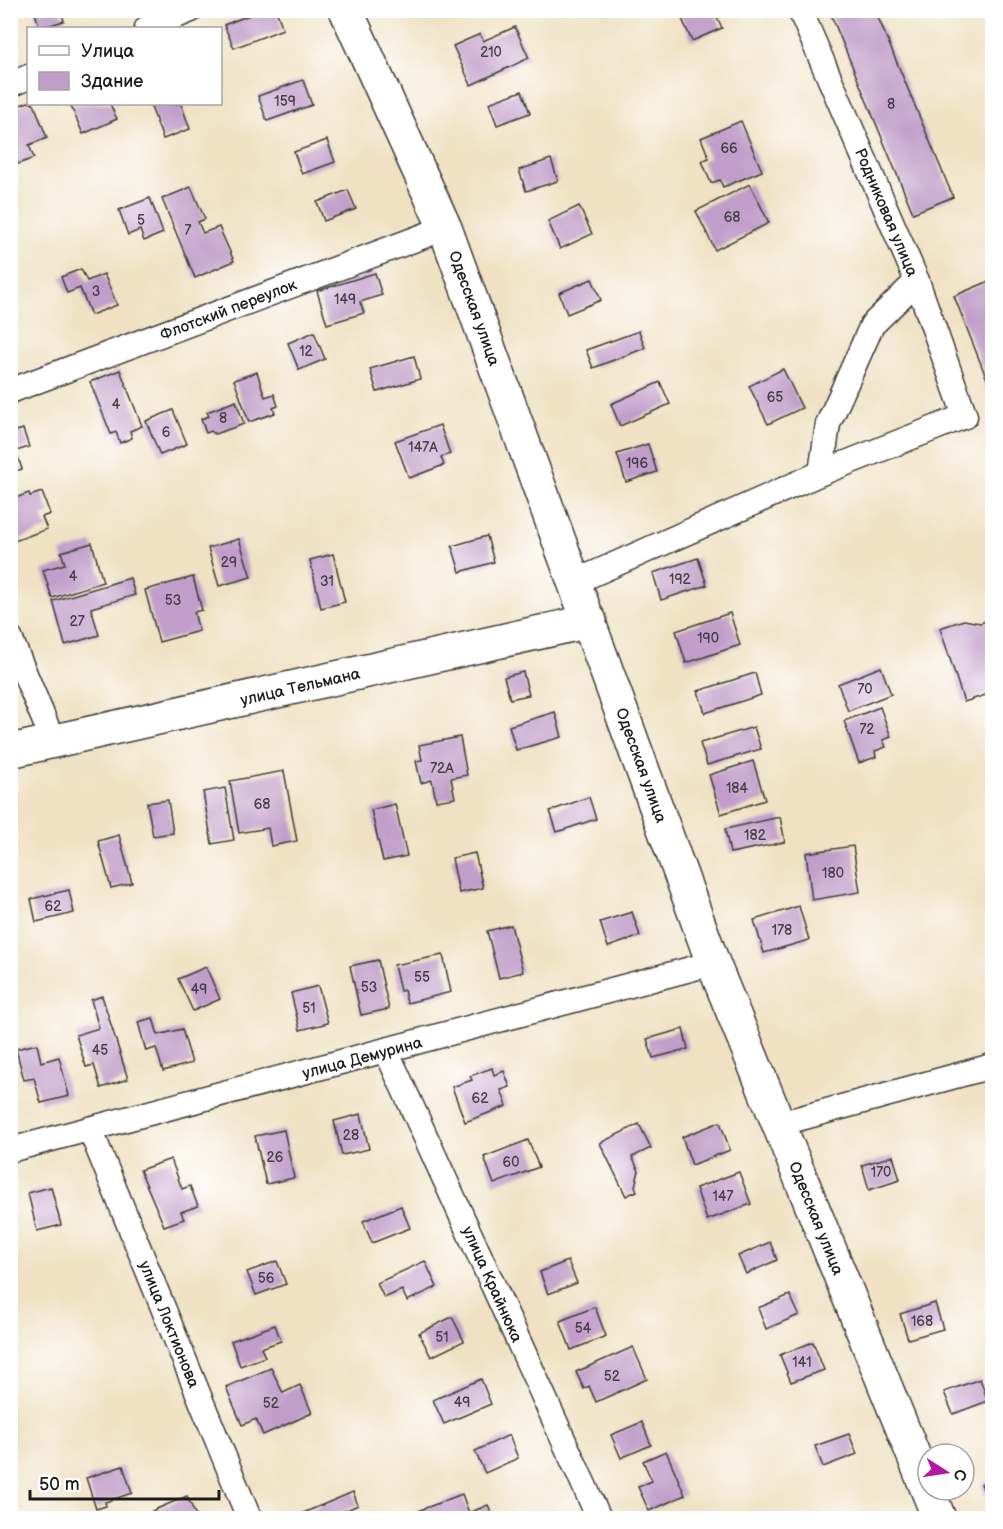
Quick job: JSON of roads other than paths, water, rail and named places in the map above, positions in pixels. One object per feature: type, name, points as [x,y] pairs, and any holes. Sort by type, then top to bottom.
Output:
[{"type":"main road","name":"Одесская улица","points":[[346,10],[445,228],[713,963],[939,1518]]},
{"type":"main road","name":"улица Тельмана","points":[[10,751],[590,621]]},
{"type":"street","points":[[149,27],[191,10]]},
{"type":"street","name":"Родниковая улица","points":[[800,10],[917,281],[965,416],[821,473]]},
{"type":"street","points":[[10,85],[27,77]]},
{"type":"street","name":"Флотский переулок","points":[[10,391],[445,228]]},
{"type":"street","points":[[575,582],[821,473],[828,424],[872,325],[917,281]]},
{"type":"street","points":[[10,638],[52,741]]},
{"type":"street","name":"улица Демурина","points":[[10,1150],[713,963]]},
{"type":"street","name":"улица Крайнюка","points":[[386,1050],[599,1518]]},
{"type":"street","points":[[779,1124],[993,1066]]},
{"type":"street","name":"улица Локтионова","points":[[90,1129],[249,1518]]}]
